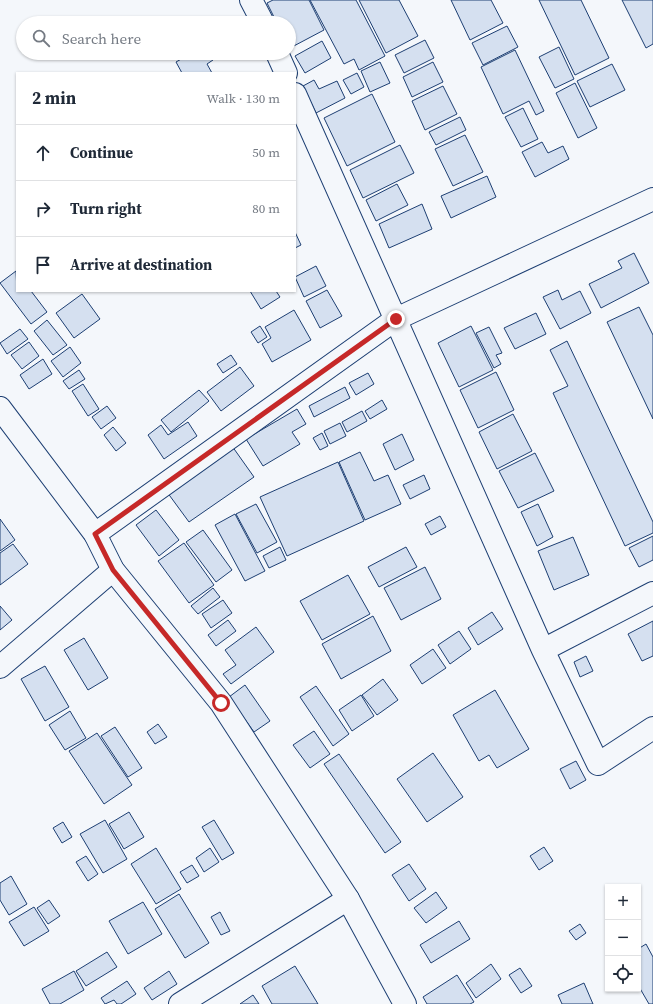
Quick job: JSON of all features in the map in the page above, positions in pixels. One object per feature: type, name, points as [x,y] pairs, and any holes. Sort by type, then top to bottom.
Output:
[{"type":"street","points":[[251,0],[259,16]]},
{"type":"street","points":[[280,60],[286,72]]},
{"type":"street","points":[[296,96],[543,650],[598,764],[653,728]]},
{"type":"street","points":[[95,534],[396,319],[653,198]]},
{"type":"street","points":[[0,408],[95,534],[113,570],[221,703],[348,899],[405,1004]]},
{"type":"street","points":[[0,667],[113,570]]},
{"type":"street","points":[[543,650],[653,593]]},
{"type":"street","points":[[180,1004],[348,899]]},
{"type":"building","points":[[273,0],[309,0],[324,30],[296,45],[296,16],[274,16],[267,3]]},
{"type":"building","points":[[310,0],[356,0],[385,56],[359,70],[354,59],[344,64]]},
{"type":"building","points":[[359,0],[399,0],[418,36],[386,53]]},
{"type":"building","points":[[451,0],[491,0],[503,23],[470,40]]},
{"type":"building","points":[[539,0],[581,0],[609,58],[575,75]]},
{"type":"building","points":[[622,0],[653,0],[653,44],[646,48]]},
{"type":"building","points":[[507,26],[518,47],[483,65],[472,43]]},
{"type":"building","points":[[425,40],[434,58],[404,73],[395,55]]},
{"type":"building","points":[[322,41],[331,58],[305,73],[296,55]]},
{"type":"building","points":[[559,47],[574,79],[555,88],[539,57]]},
{"type":"building","points":[[515,50],[544,111],[536,115],[529,101],[503,114],[481,67]]},
{"type":"building","points":[[180,60],[213,60],[207,64],[211,72],[181,72],[176,62]]},
{"type":"building","points":[[380,62],[390,83],[370,92],[361,71]]},
{"type":"building","points":[[433,62],[443,82],[412,97],[403,77]]},
{"type":"building","points":[[612,64],[625,90],[590,107],[577,81]]},
{"type":"building","points":[[357,73],[364,87],[351,94],[343,80]]},
{"type":"building","points":[[314,80],[319,89],[337,81],[345,98],[316,113],[303,86]]},
{"type":"building","points":[[575,83],[597,128],[578,138],[556,93]]},
{"type":"building","points":[[443,86],[457,114],[425,130],[412,101]]},
{"type":"building","points":[[372,94],[395,142],[347,166],[324,118]]},
{"type":"building","points":[[523,108],[538,139],[521,147],[505,117]]},
{"type":"building","points":[[460,117],[466,130],[436,145],[429,132]]},
{"type":"building","points":[[465,135],[483,172],[453,186],[435,149]]},
{"type":"building","points":[[542,142],[548,153],[563,146],[569,159],[535,177],[522,152]]},
{"type":"building","points":[[400,145],[414,173],[363,198],[350,170]]},
{"type":"building","points":[[487,176],[496,197],[451,218],[441,196]]},
{"type":"building","points":[[397,184],[408,205],[376,221],[366,200]]},
{"type":"building","points":[[422,204],[432,229],[389,248],[379,224]]},
{"type":"building","points":[[296,234],[301,245],[296,248]]},
{"type":"building","points":[[634,253],[649,283],[601,308],[589,284],[622,268],[618,261]]},
{"type":"building","points":[[316,266],[326,286],[304,297],[296,276]]},
{"type":"building","points":[[16,271],[16,292],[32,292],[47,312],[31,324],[0,283]]},
{"type":"building","points":[[327,290],[342,316],[320,328],[306,301]]},
{"type":"building","points":[[558,290],[562,300],[580,291],[591,313],[560,329],[543,297]]},
{"type":"building","points":[[251,292],[277,292],[280,297],[261,309]]},
{"type":"building","points":[[82,294],[100,319],[74,338],[56,313]]},
{"type":"building","points":[[639,307],[653,335],[653,419],[607,322]]},
{"type":"building","points":[[294,310],[311,340],[272,362],[262,344],[271,338],[265,327]]},
{"type":"building","points":[[536,313],[546,334],[515,349],[504,328]]},
{"type":"building","points":[[47,320],[67,345],[53,355],[34,331]]},
{"type":"building","points":[[260,326],[267,337],[258,343],[251,332]]},
{"type":"building","points":[[471,326],[493,370],[459,387],[438,343]]},
{"type":"building","points":[[489,327],[502,353],[496,355],[501,364],[494,368],[476,333]]},
{"type":"building","points":[[20,329],[28,339],[7,354],[0,343]]},
{"type":"building","points":[[567,341],[653,522],[653,533],[625,546],[553,393],[568,386],[550,350]]},
{"type":"building","points":[[29,342],[39,356],[22,369],[11,355]]},
{"type":"building","points":[[70,347],[81,363],[63,377],[51,361]]},
{"type":"building","points":[[231,355],[237,364],[223,373],[217,364]]},
{"type":"building","points":[[43,359],[52,374],[29,389],[20,375]]},
{"type":"building","points":[[240,367],[254,386],[221,411],[207,392]]},
{"type":"building","points":[[79,370],[85,379],[69,389],[63,381]]},
{"type":"building","points":[[496,372],[514,410],[478,428],[460,390]]},
{"type":"building","points":[[368,373],[374,384],[356,395],[349,383]]},
{"type":"building","points":[[83,384],[99,409],[88,416],[72,391]]},
{"type":"building","points":[[345,387],[350,398],[314,417],[309,406]]},
{"type":"building","points":[[199,390],[209,401],[171,432],[161,420]]},
{"type":"building","points":[[382,400],[387,409],[370,419],[365,411]]},
{"type":"building","points":[[107,406],[116,418],[101,429],[92,417]]},
{"type":"building","points":[[297,409],[306,424],[292,432],[300,444],[263,466],[246,439]]},
{"type":"building","points":[[362,411],[367,421],[347,432],[342,422]]},
{"type":"building","points":[[513,414],[532,451],[497,469],[479,432]]},
{"type":"building","points":[[188,422],[197,436],[164,459],[148,435],[161,425],[168,435]]},
{"type":"building","points":[[340,423],[346,436],[330,444],[324,431]]},
{"type":"building","points":[[113,427],[126,443],[116,451],[104,435]]},
{"type":"building","points":[[322,433],[328,446],[320,450],[313,438]]},
{"type":"building","points":[[402,434],[414,460],[395,470],[383,444]]},
{"type":"building","points":[[232,446],[254,477],[189,522],[167,492]]},
{"type":"building","points":[[360,452],[374,481],[388,475],[401,504],[365,520],[339,462]]},
{"type":"building","points":[[535,453],[554,491],[518,508],[499,471]]},
{"type":"building","points":[[338,462],[364,521],[287,556],[260,497]]},
{"type":"building","points":[[424,475],[430,489],[410,499],[403,485]]},
{"type":"building","points":[[256,504],[277,542],[257,553],[236,514]]},
{"type":"building","points":[[538,504],[553,537],[537,546],[521,512]]},
{"type":"building","points":[[156,510],[179,540],[159,556],[136,525]]},
{"type":"building","points":[[235,514],[265,571],[245,581],[215,525]]},
{"type":"building","points":[[440,516],[446,527],[431,535],[425,524]]},
{"type":"building","points":[[0,519],[15,540],[0,551]]},
{"type":"building","points":[[203,530],[232,570],[216,582],[186,542]]},
{"type":"building","points":[[653,536],[653,560],[639,567],[629,548]]},
{"type":"building","points":[[573,537],[589,575],[554,590],[538,551]]},
{"type":"building","points":[[184,543],[214,585],[189,603],[158,561]]},
{"type":"building","points":[[13,544],[28,564],[0,585],[0,553]]},
{"type":"building","points":[[280,547],[286,560],[269,568],[263,556]]},
{"type":"building","points":[[406,547],[417,567],[379,587],[368,567]]},
{"type":"building","points":[[425,567],[441,599],[401,620],[384,588]]},
{"type":"building","points":[[348,575],[370,614],[322,640],[300,601]]},
{"type":"building","points":[[213,588],[220,597],[198,614],[191,606]]},
{"type":"building","points":[[223,600],[232,613],[211,628],[202,614]]},
{"type":"building","points":[[0,606],[12,620],[0,630]]},
{"type":"building","points":[[492,612],[503,629],[478,645],[468,628]]},
{"type":"building","points":[[373,616],[391,651],[341,679],[322,644]]},
{"type":"building","points":[[228,620],[236,631],[216,646],[208,635]]},
{"type":"building","points":[[653,621],[653,656],[642,661],[628,634]]},
{"type":"building","points":[[256,627],[274,652],[231,684],[223,674],[236,665],[225,650]]},
{"type":"building","points":[[459,631],[471,649],[450,664],[438,645]]},
{"type":"building","points":[[84,638],[108,678],[88,690],[64,650]]},
{"type":"building","points":[[433,649],[446,668],[422,684],[410,665]]},
{"type":"building","points":[[586,656],[593,671],[580,677],[574,662]]},
{"type":"building","points":[[45,666],[69,707],[45,721],[21,679]]},
{"type":"building","points":[[383,679],[398,700],[377,715],[362,695]]},
{"type":"building","points":[[245,685],[270,721],[254,732],[229,697]]},
{"type":"building","points":[[316,686],[349,734],[333,746],[300,697]]},
{"type":"building","points":[[495,690],[529,749],[497,768],[489,755],[479,761],[453,715]]},
{"type":"building","points":[[361,695],[374,716],[352,731],[339,710]]},
{"type":"building","points":[[70,711],[86,738],[65,750],[49,725]]},
{"type":"building","points":[[158,724],[167,737],[155,744],[147,732]]},
{"type":"building","points":[[115,727],[142,768],[128,777],[101,736]]},
{"type":"building","points":[[314,731],[330,754],[310,768],[293,745]]},
{"type":"building","points":[[97,733],[132,785],[104,804],[69,751]]},
{"type":"building","points":[[433,753],[463,797],[427,822],[397,779]]},
{"type":"building","points":[[339,754],[401,842],[385,853],[324,764]]},
{"type":"building","points":[[576,761],[586,780],[570,789],[560,769]]},
{"type":"building","points":[[129,812],[144,837],[124,849],[109,824]]},
{"type":"building","points":[[105,820],[127,859],[103,873],[80,834]]},
{"type":"building","points":[[214,820],[234,853],[222,860],[202,827]]},
{"type":"building","points":[[63,822],[72,837],[62,843],[53,828]]},
{"type":"building","points":[[544,847],[553,861],[539,870],[530,856]]},
{"type":"building","points":[[156,848],[181,889],[156,904],[131,864]]},
{"type":"building","points":[[210,848],[219,862],[204,872],[196,858]]},
{"type":"building","points":[[86,856],[98,874],[88,881],[76,862]]},
{"type":"building","points":[[409,864],[426,889],[409,901],[392,875]]},
{"type":"building","points":[[192,865],[199,876],[187,883],[180,872]]},
{"type":"building","points":[[11,876],[27,904],[9,915],[0,900],[0,883]]},
{"type":"building","points":[[436,892],[447,908],[426,923],[414,908]]},
{"type":"building","points":[[179,894],[209,943],[185,958],[155,909]]},
{"type":"building","points":[[49,900],[60,916],[48,924],[37,908]]},
{"type":"building","points":[[143,902],[162,934],[128,954],[109,921]]},
{"type":"building","points":[[34,907],[49,931],[24,946],[9,922]]},
{"type":"building","points":[[220,912],[230,931],[221,935],[211,917]]},
{"type":"building","points":[[459,921],[470,939],[431,963],[420,945]]},
{"type":"building","points":[[580,924],[586,933],[576,940],[569,931]]},
{"type":"building","points":[[646,944],[653,957],[653,1004],[649,1004],[641,990],[641,947]]},
{"type":"building","points":[[107,952],[117,967],[86,986],[76,971]]},
{"type":"building","points":[[491,964],[501,979],[476,998],[466,983]]},
{"type":"building","points":[[295,966],[318,1004],[272,1004],[262,986]]},
{"type":"building","points":[[520,968],[532,986],[521,993],[509,975]]},
{"type":"building","points":[[74,971],[84,990],[60,1004],[50,1004],[42,989]]},
{"type":"building","points":[[169,971],[177,984],[152,1000],[144,988]]},
{"type":"building","points":[[457,975],[474,1002],[470,1004],[427,1004],[423,997]]},
{"type":"building","points":[[127,981],[136,994],[121,1004],[117,1004],[114,1000],[105,1004],[101,998]]},
{"type":"building","points":[[584,983],[593,1004],[562,1004],[558,995]]},
{"type":"building","points":[[253,995],[259,1004],[240,1004]]},
{"type":"route","points":[[221,703],[113,570],[95,534],[396,319]]}]
